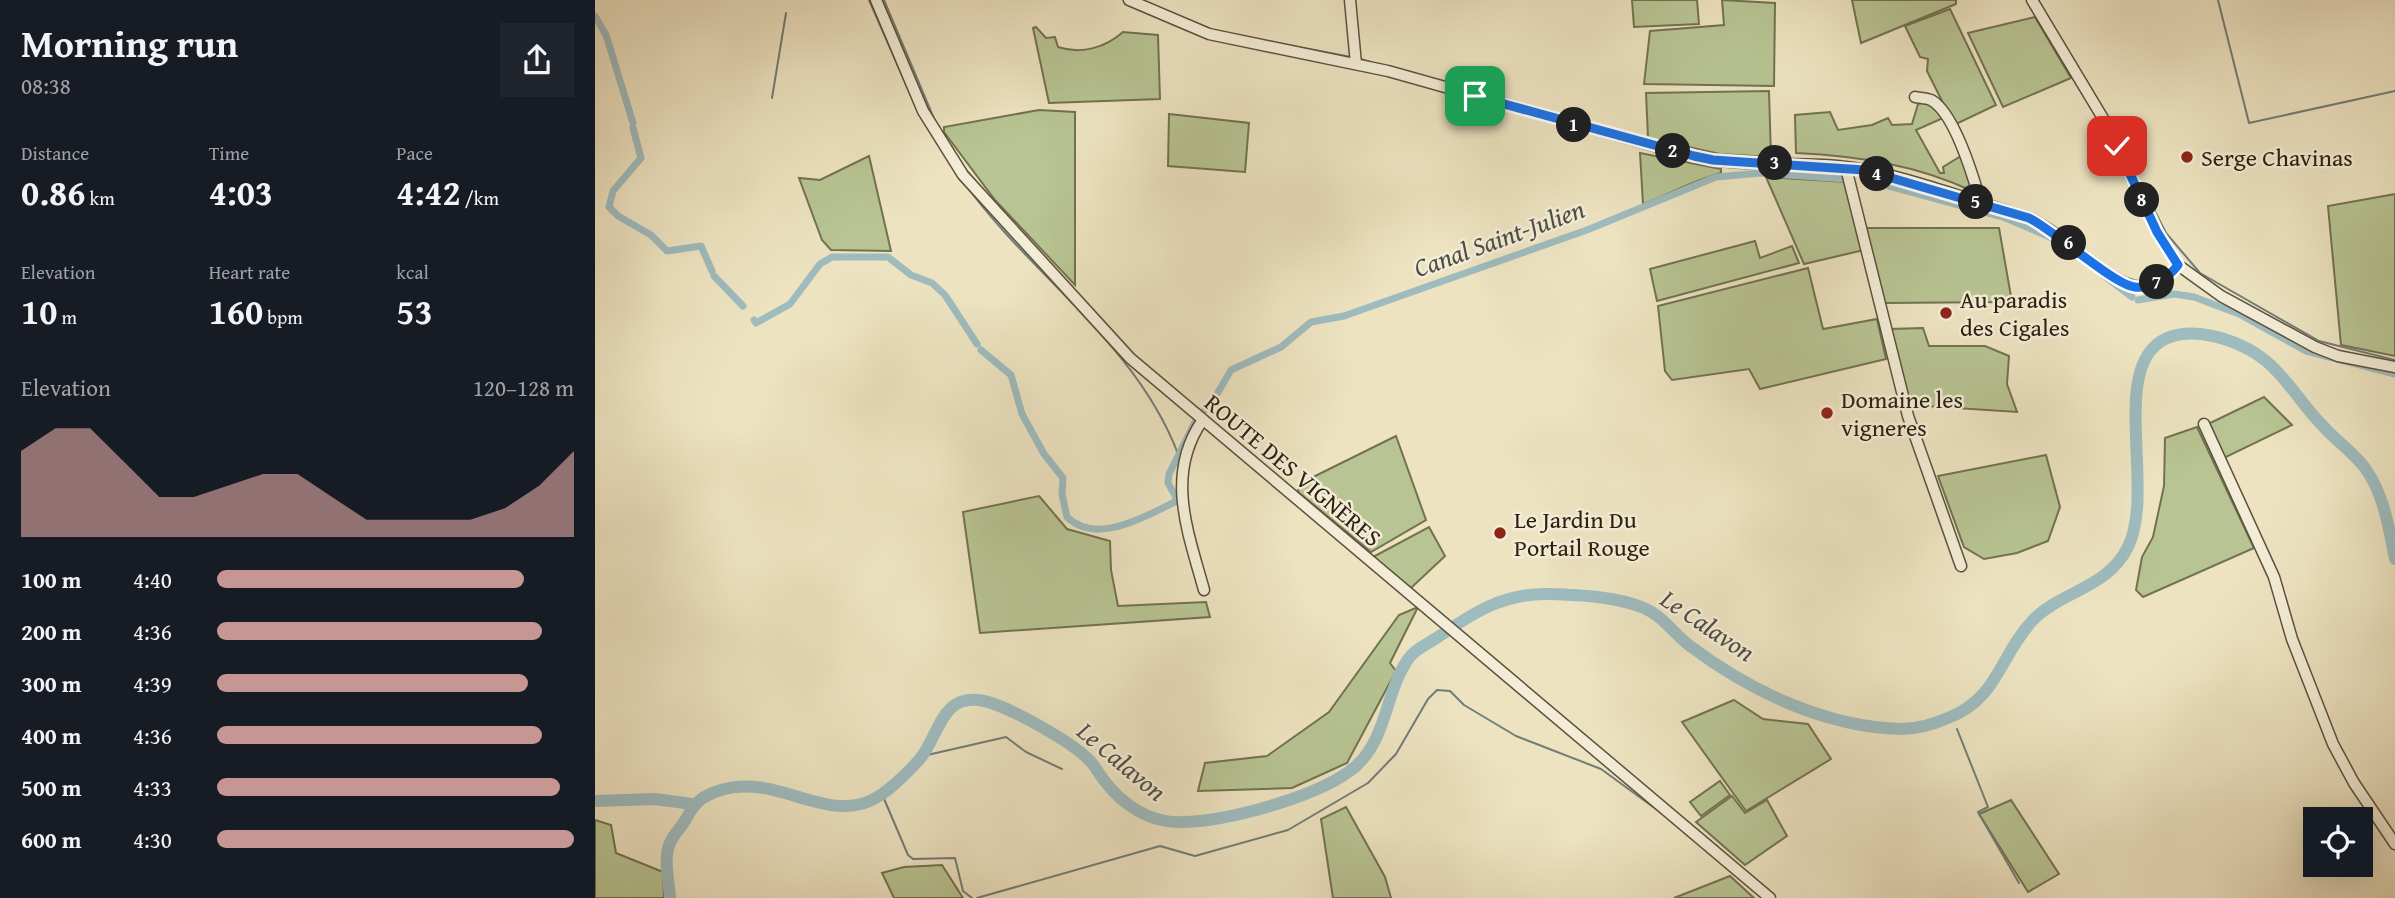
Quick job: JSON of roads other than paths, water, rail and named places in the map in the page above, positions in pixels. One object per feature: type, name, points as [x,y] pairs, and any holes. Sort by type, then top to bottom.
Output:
[{"type":"street","name":"ROUTE DES VIGNÈRES","points":[[876,0],[923,111],[963,175],[1105,332],[1199,419],[1770,898]]},
{"type":"street","points":[[1129,0],[1209,34],[1356,64],[1703,159],[1846,168],[1876,173],[2047,226],[2126,285],[2147,286],[2178,265]]},
{"type":"street","points":[[1350,0],[1356,64]]},
{"type":"street","points":[[2032,0],[2104,120],[2157,232],[2178,265],[2221,296],[2315,347],[2338,356],[2395,367]]},
{"type":"street","points":[[1915,97],[1931,100],[1946,115],[1973,175],[1981,204]]},
{"type":"street","points":[[1846,168],[1908,416],[1961,566]]},
{"type":"street","points":[[1199,419],[1181,463],[1184,519],[1203,590]]},
{"type":"street","points":[[2204,424],[2274,577],[2292,639],[2333,744],[2354,783],[2395,844]]},
{"type":"waterway","points":[[869,0],[915,105]]},
{"type":"waterway","points":[[884,0],[935,121]]},
{"type":"waterway","points":[[2218,0],[2249,123],[2395,91]]},
{"type":"waterway","points":[[772,98],[786,13]]},
{"type":"waterway","name":"Canal Saint-Julien","points":[[595,16],[606,35],[633,123]]},
{"type":"waterway","points":[[1208,29],[1219,31]]},
{"type":"waterway","points":[[1252,38],[1351,57]]},
{"type":"waterway","points":[[1361,59],[1380,65]]},
{"type":"waterway","name":"Canal Saint-Julien","points":[[633,128],[641,158],[613,191],[609,207],[618,216],[651,235],[667,251],[701,246],[712,271]]},
{"type":"waterway","points":[[930,131],[953,168]]},
{"type":"waterway","points":[[2120,143],[2166,233],[2200,273],[2319,341],[2395,360]]},
{"type":"waterway","points":[[1744,158],[1774,159]]},
{"type":"waterway","points":[[960,162],[976,182]]},
{"type":"waterway","name":"Canal Saint-Julien","points":[[1201,414],[1213,401],[1231,370],[1281,347],[1311,322],[1344,316],[1587,230],[1716,177],[1761,173],[1845,179]]},
{"type":"waterway","points":[[965,184],[991,217],[1081,312],[1137,379],[1160,415],[1178,454]]},
{"type":"waterway","name":"Canal Saint-Julien","points":[[1889,186],[2003,217],[2059,241]]},
{"type":"waterway","points":[[2044,220],[2120,275],[2144,281],[2162,268]]},
{"type":"waterway","name":"Canal Saint-Julien","points":[[754,320],[756,323],[790,304],[820,264],[832,257],[888,257],[911,275],[932,283],[945,295],[977,344]]},
{"type":"waterway","name":"Canal Saint-Julien","points":[[714,276],[743,306]]},
{"type":"waterway","name":"Canal Saint-Julien","points":[[2104,276],[2132,297]]},
{"type":"waterway","name":"Canal Saint-Julien","points":[[2138,300],[2174,294],[2194,297],[2239,314],[2306,351],[2395,374]]},
{"type":"waterway","name":"Le Calavon","points":[[670,898],[667,860],[669,845],[693,808],[704,797],[721,790],[742,787],[762,788],[838,806],[856,805],[874,799],[904,776],[919,760],[950,709],[969,700],[995,704],[1055,735],[1091,762],[1119,797],[1139,811],[1161,820],[1185,822],[1226,817],[1299,796],[1341,777],[1366,754],[1381,728],[1401,671],[1415,652],[1489,606],[1517,597],[1560,594],[1597,597],[1644,608],[1657,616],[1690,646],[1738,678],[1789,704],[1844,722],[1901,729],[1943,720],[1965,710],[1988,688],[2033,620],[2044,610],[2108,572],[2128,547],[2135,525],[2138,499],[2135,413],[2137,387],[2143,364],[2154,347],[2166,339],[2180,335],[2195,334],[2227,340],[2255,353],[2274,368],[2315,417],[2365,468],[2377,489],[2385,512],[2395,559]]},
{"type":"waterway","name":"Canal Saint-Julien","points":[[981,350],[1011,375],[1022,414],[1044,454],[1063,478],[1062,494],[1067,517],[1079,525],[1092,529],[1121,526],[1175,502],[1176,497],[1168,483],[1169,474],[1196,420]]},
{"type":"waterway","points":[[1262,463],[1305,500]]},
{"type":"waterway","points":[[977,898],[1160,846],[1195,856],[1288,830],[1368,783],[1396,754],[1428,699],[1437,690],[1450,691],[1464,705],[1516,736],[1601,769],[1671,820]]},
{"type":"waterway","points":[[1957,729],[1988,807],[1978,812],[2019,883]]},
{"type":"waterway","points":[[923,756],[1006,737],[1026,752],[1062,769]]},
{"type":"waterway","points":[[882,794],[908,855],[913,859],[955,858],[963,891],[972,898]]},
{"type":"waterway","points":[[595,801],[655,799],[692,804]]},
{"type":"waterway","points":[[1752,889],[1762,898]]},
{"type":"place","name":"Serge Chavinas","points":[[2187,157]]},
{"type":"place","name":"Au paradis des Cigales","points":[[1946,313]]},
{"type":"place","name":"Domaine les vigneres","points":[[1827,413]]},
{"type":"place","name":"Le Jardin Du Portail Rouge","points":[[1500,533]]}]
